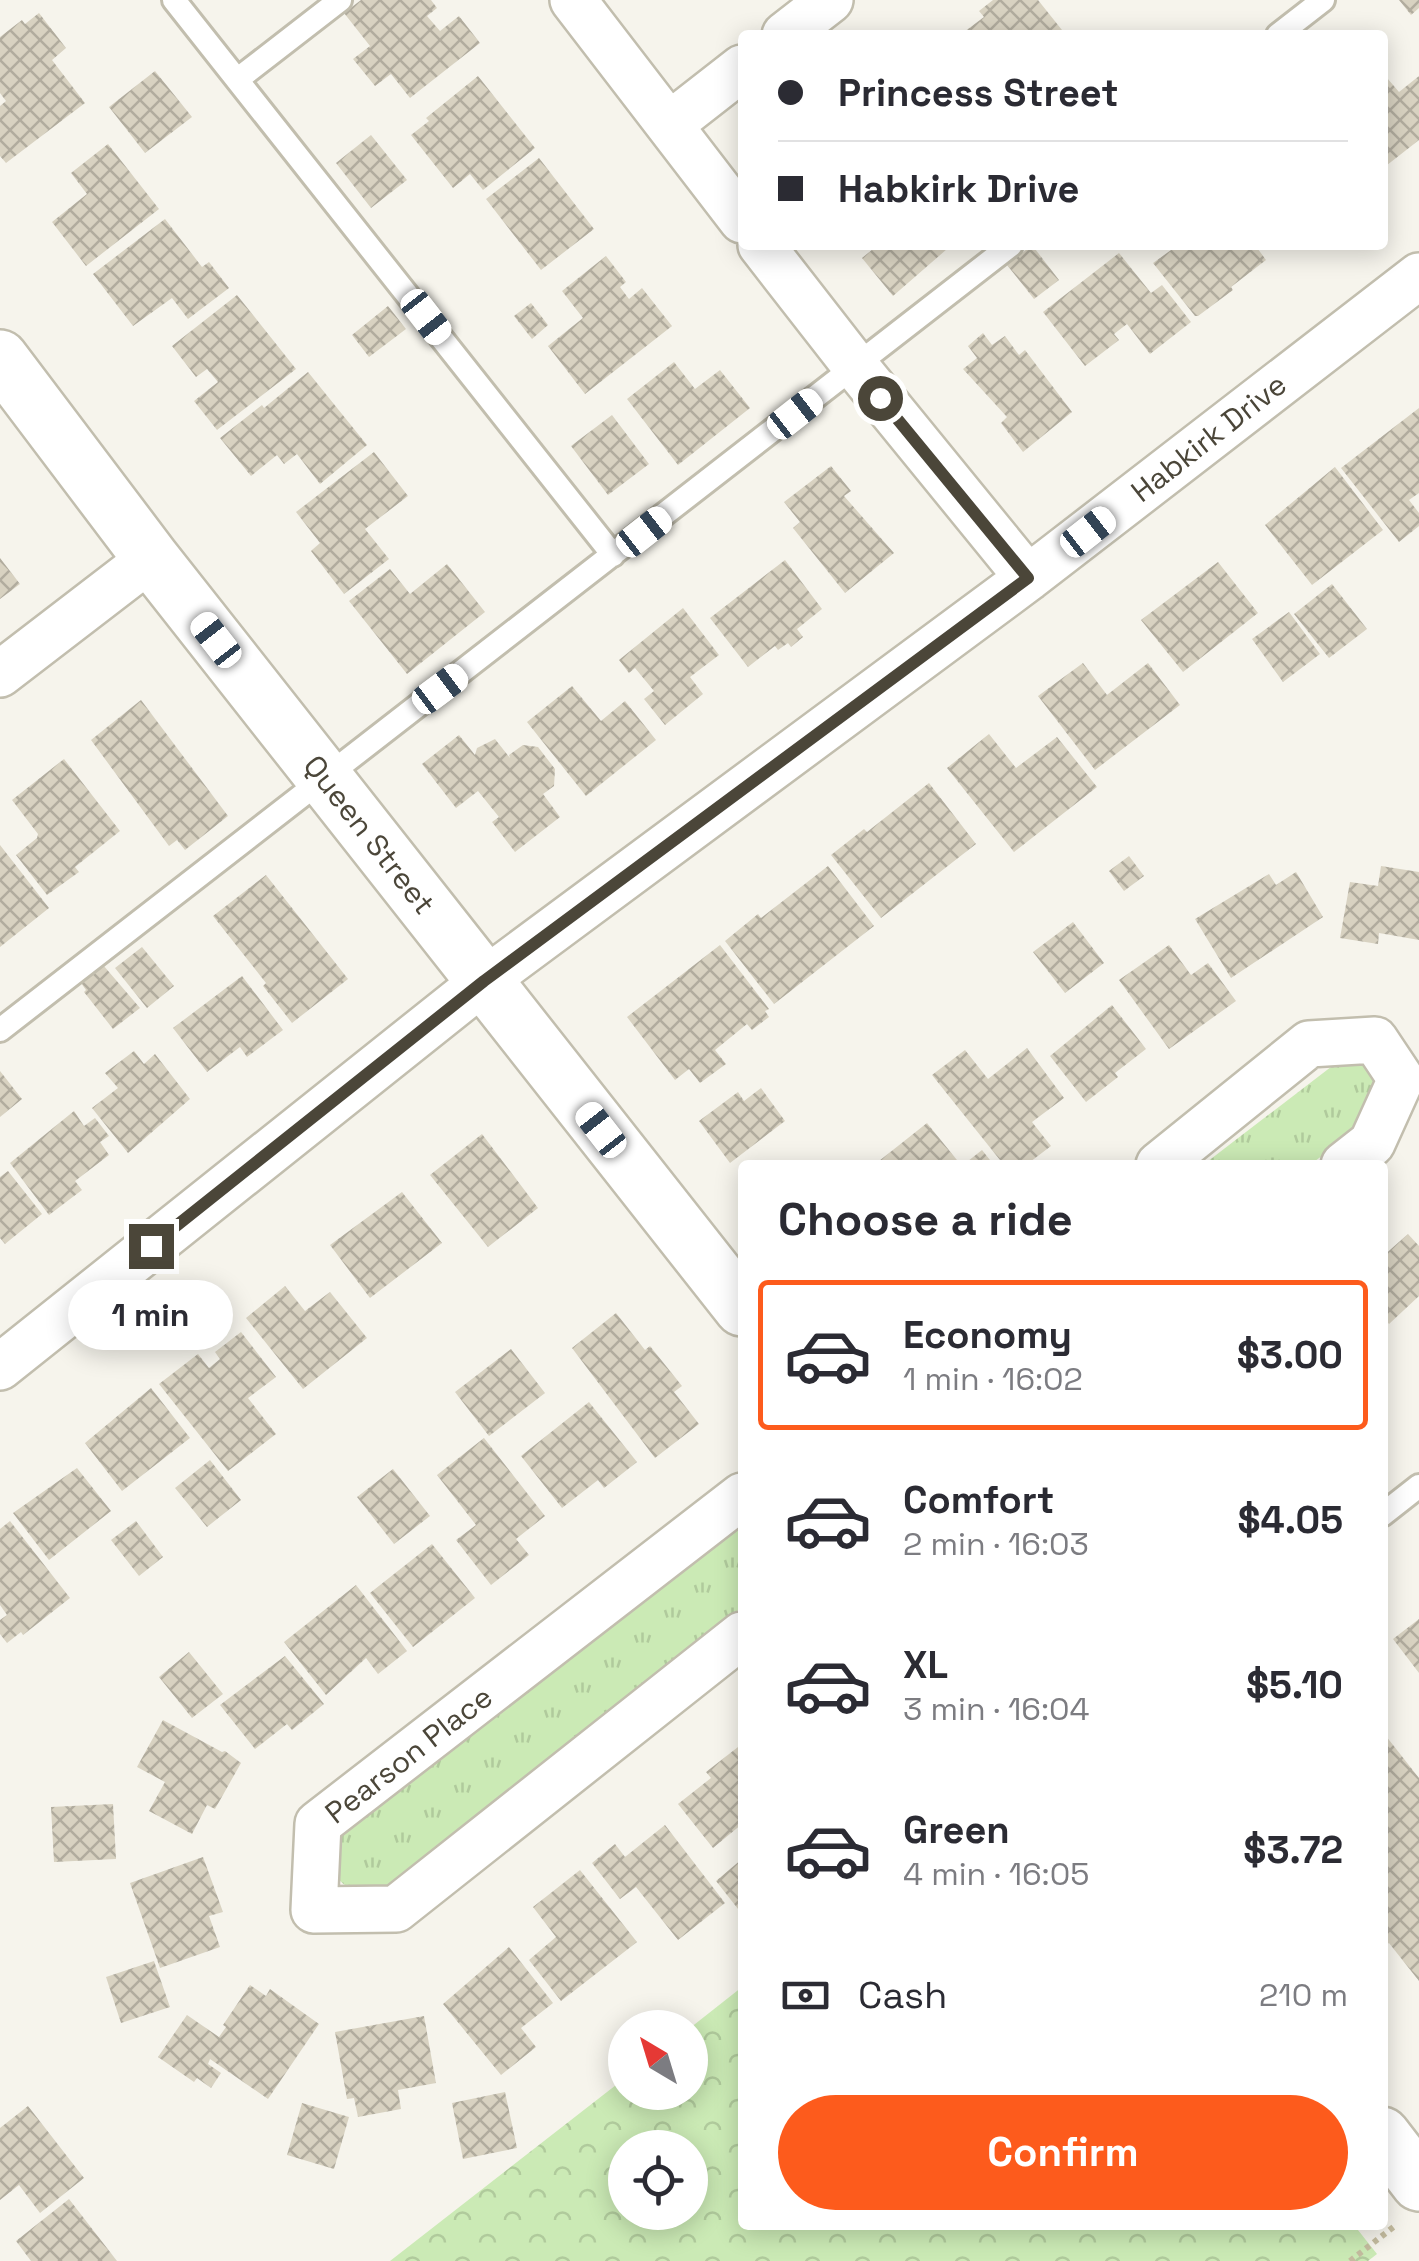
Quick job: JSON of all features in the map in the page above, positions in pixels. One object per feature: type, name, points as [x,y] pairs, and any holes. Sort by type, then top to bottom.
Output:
[{"type":"street","points":[[573,0],[738,215]]},
{"type":"street","points":[[791,30],[830,0]]},
{"type":"street","points":[[670,126],[738,71]]},
{"type":"street","points":[[766,250],[1028,578]]},
{"type":"street","name":"Habkirk Drive","points":[[0,1367],[484,981],[1028,578],[1419,276]]},
{"type":"street","name":"Queen Street","points":[[0,358],[151,558],[738,1303]]},
{"type":"street","points":[[0,674],[151,558]]},
{"type":"street","points":[[1164,1160],[1309,1044],[1375,1040],[1401,1078],[1372,1143],[1350,1160]]},
{"type":"street","name":"Pearson Place","points":[[738,1499],[318,1824],[314,1910],[396,1909],[738,1639]]},
{"type":"street","points":[[1388,2148],[1412,2200]]},
{"type":"lane","points":[[174,0],[613,555]]},
{"type":"lane","points":[[238,79],[340,0]]},
{"type":"lane","points":[[1284,30],[1322,0]]},
{"type":"lane","points":[[0,1030],[1005,250]]},
{"type":"lane","points":[[1388,1509],[1419,1486]]},
{"type":"path","points":[[1388,2224],[1412,2200]]},
{"type":"path","points":[[1350,2261],[1382,2230]]},
{"type":"green space","points":[[1358,1059],[1380,1078],[1372,1117],[1316,1160],[1210,1160],[1340,1060]]},
{"type":"green space","points":[[738,1524],[738,1610],[382,1890],[354,1889],[333,1873],[339,1836]]},
{"type":"green space","points":[[738,1990],[738,2230],[1358,2230],[1377,2254],[1368,2261],[390,2261],[608,2091],[608,2110],[708,2110],[708,2014]]},
{"type":"building","points":[[361,0],[431,0],[437,8],[427,16],[440,31],[459,16],[480,43],[410,98],[391,74],[375,86],[353,59],[370,46],[344,13]]},
{"type":"building","points":[[993,0],[1038,0],[1062,30],[967,30],[984,17],[979,11]]},
{"type":"building","points":[[1399,0],[1419,0],[1419,8],[1411,15]]},
{"type":"building","points":[[39,13],[66,48],[52,60],[85,103],[6,163],[0,156],[0,106],[6,101],[0,93],[0,37]]},
{"type":"building","points":[[155,71],[192,117],[145,153],[109,107]]},
{"type":"building","points":[[478,76],[535,148],[483,190],[470,174],[453,188],[411,135]]},
{"type":"building","points":[[1419,76],[1419,140],[1388,164],[1388,79],[1399,92]]},
{"type":"building","points":[[371,135],[407,180],[371,208],[336,163]]},
{"type":"building","points":[[108,144],[159,209],[86,266],[52,222],[87,194],[71,173]]},
{"type":"building","points":[[539,158],[594,229],[541,270],[486,199]]},
{"type":"building","points":[[165,219],[202,267],[209,262],[229,288],[188,319],[172,298],[133,326],[93,274]]},
{"type":"building","points":[[872,250],[946,250],[893,296],[862,258]]},
{"type":"building","points":[[1026,250],[1036,250],[1059,280],[1034,299],[1007,265]]},
{"type":"building","points":[[1171,250],[1259,250],[1266,260],[1198,316],[1153,263]]},
{"type":"building","points":[[1119,253],[1151,293],[1162,285],[1191,322],[1150,354],[1127,324],[1114,334],[1119,340],[1085,366],[1043,312]]},
{"type":"building","points":[[606,256],[626,282],[620,287],[629,299],[642,288],[672,326],[585,394],[548,346],[583,318],[562,291]]},
{"type":"building","points":[[237,295],[296,369],[217,430],[194,401],[218,382],[207,369],[196,377],[172,346]]},
{"type":"building","points":[[531,303],[548,325],[532,339],[514,316]]},
{"type":"building","points":[[388,306],[406,329],[369,357],[352,335]]},
{"type":"building","points":[[983,333],[992,345],[1005,336],[1019,355],[1025,350],[1072,412],[1023,452],[1001,423],[1007,417],[963,369],[977,358],[968,346]]},
{"type":"building","points":[[674,362],[695,389],[720,370],[750,408],[678,465],[627,399]]},
{"type":"building","points":[[308,372],[367,445],[320,484],[297,454],[284,464],[277,455],[251,476],[220,438]]},
{"type":"building","points":[[1419,408],[1419,493],[1409,500],[1419,513],[1419,526],[1399,542],[1341,468]]},
{"type":"building","points":[[612,415],[649,464],[608,495],[571,446]]},
{"type":"building","points":[[374,452],[408,496],[365,529],[389,559],[344,594],[311,551],[320,543],[296,512]]},
{"type":"building","points":[[831,466],[851,491],[844,496],[894,553],[845,593],[793,528],[800,522],[784,502]]},
{"type":"building","points":[[1335,467],[1383,530],[1312,585],[1265,525]]},
{"type":"building","points":[[0,558],[20,584],[0,599]]},
{"type":"building","points":[[785,560],[822,609],[797,629],[803,637],[791,647],[788,643],[778,650],[775,646],[748,667],[710,618]]},
{"type":"building","points":[[1218,562],[1258,613],[1183,672],[1141,620]]},
{"type":"building","points":[[447,564],[485,612],[407,674],[349,601],[390,569],[410,594]]},
{"type":"building","points":[[1332,584],[1367,629],[1329,658],[1294,614]]},
{"type":"building","points":[[683,608],[719,655],[690,677],[703,694],[665,725],[644,699],[654,691],[635,668],[629,673],[619,660]]},
{"type":"building","points":[[1289,612],[1320,654],[1283,682],[1252,639]]},
{"type":"building","points":[[1083,663],[1107,695],[1148,663],[1180,705],[1095,770],[1038,696]]},
{"type":"building","points":[[572,686],[601,721],[625,701],[656,740],[586,796],[527,722]]},
{"type":"building","points":[[141,700],[228,816],[185,850],[177,840],[169,846],[91,740]]},
{"type":"building","points":[[989,734],[1016,768],[1057,737],[1097,787],[1014,852],[947,768]]},
{"type":"building","points":[[459,735],[475,755],[477,748],[495,739],[510,758],[523,745],[538,747],[555,769],[554,786],[543,794],[560,817],[515,852],[492,822],[499,817],[478,791],[456,808],[422,764]]},
{"type":"building","points":[[64,759],[120,831],[75,867],[79,872],[47,895],[16,855],[38,834],[12,800]]},
{"type":"building","points":[[929,783],[976,844],[881,918],[831,855]]},
{"type":"building","points":[[0,845],[49,908],[0,947]]},
{"type":"building","points":[[1129,856],[1144,876],[1124,891],[1109,871]]},
{"type":"building","points":[[828,866],[874,926],[774,1004],[725,941]]},
{"type":"building","points":[[1381,866],[1419,872],[1419,940],[1379,933],[1378,944],[1340,938],[1350,882],[1378,886]]},
{"type":"building","points":[[1296,872],[1323,917],[1231,978],[1195,919],[1269,874],[1276,885]]},
{"type":"building","points":[[266,875],[348,979],[292,1023],[213,916]]},
{"type":"building","points":[[1073,922],[1104,963],[1065,993],[1033,952]]},
{"type":"building","points":[[720,945],[769,1009],[765,1011],[769,1017],[752,1030],[747,1024],[715,1050],[726,1064],[700,1083],[689,1069],[675,1080],[627,1017]]},
{"type":"building","points":[[1169,945],[1191,975],[1208,963],[1236,1001],[1169,1049],[1119,980]]},
{"type":"building","points":[[142,947],[174,986],[147,1008],[115,968]]},
{"type":"building","points":[[103,965],[140,1008],[113,1029],[81,983]]},
{"type":"building","points":[[242,976],[283,1030],[247,1057],[240,1047],[207,1072],[173,1028]]},
{"type":"building","points":[[1112,1005],[1146,1049],[1086,1102],[1050,1056]]},
{"type":"building","points":[[1027,1048],[1064,1098],[1032,1122],[1051,1146],[1033,1160],[1000,1160],[932,1075],[965,1050],[988,1079]]},
{"type":"building","points":[[134,1051],[144,1064],[155,1054],[190,1099],[128,1153],[92,1108],[118,1088],[105,1073]]},
{"type":"building","points":[[0,1071],[22,1099],[0,1117]]},
{"type":"building","points":[[761,1088],[785,1121],[730,1163],[699,1121],[738,1092],[744,1101]]},
{"type":"building","points":[[74,1111],[84,1126],[95,1118],[109,1136],[100,1142],[109,1155],[75,1181],[82,1190],[49,1215],[10,1163]]},
{"type":"building","points":[[927,1123],[957,1160],[880,1160]]},
{"type":"building","points":[[482,1134],[538,1208],[488,1247],[430,1175]]},
{"type":"building","points":[[982,1150],[990,1160],[969,1160]]},
{"type":"building","points":[[8,1171],[42,1214],[5,1244],[0,1238],[0,1177]]},
{"type":"building","points":[[402,1192],[442,1243],[370,1298],[330,1245]]},
{"type":"building","points":[[1408,1234],[1419,1246],[1419,1296],[1389,1324],[1388,1323],[1388,1252]]},
{"type":"building","points":[[285,1286],[305,1311],[330,1292],[367,1338],[303,1389],[246,1318]]},
{"type":"building","points":[[616,1313],[645,1350],[650,1346],[682,1386],[674,1392],[699,1424],[655,1458],[572,1348]]},
{"type":"building","points":[[241,1332],[276,1377],[248,1398],[276,1434],[228,1471],[159,1384],[198,1354],[209,1368],[220,1359],[215,1352]]},
{"type":"building","points":[[511,1349],[545,1393],[489,1436],[455,1392]]},
{"type":"building","points":[[151,1388],[190,1438],[122,1491],[85,1443]]},
{"type":"building","points":[[589,1402],[637,1462],[604,1488],[598,1480],[562,1508],[521,1456]]},
{"type":"building","points":[[484,1438],[545,1516],[516,1539],[529,1555],[491,1585],[456,1540],[476,1525],[437,1475]]},
{"type":"building","points":[[210,1460],[241,1500],[207,1527],[175,1488]]},
{"type":"building","points":[[77,1468],[111,1511],[49,1560],[13,1513]]},
{"type":"building","points":[[393,1469],[430,1516],[394,1544],[357,1497]]},
{"type":"building","points":[[10,1521],[70,1598],[7,1643],[0,1634],[0,1620],[7,1615],[0,1605],[0,1529]]},
{"type":"building","points":[[136,1521],[163,1557],[139,1576],[111,1540]]},
{"type":"building","points":[[432,1544],[475,1598],[413,1647],[370,1593]]},
{"type":"building","points":[[356,1585],[407,1651],[378,1674],[366,1658],[326,1695],[284,1642]]},
{"type":"building","points":[[1419,1619],[1419,1673],[1393,1639]]},
{"type":"building","points":[[189,1652],[223,1694],[192,1718],[159,1677]]},
{"type":"building","points":[[285,1656],[324,1704],[292,1730],[287,1724],[255,1749],[220,1705]]},
{"type":"building","points":[[163,1720],[241,1763],[215,1809],[207,1805],[192,1834],[149,1811],[165,1782],[137,1767]]},
{"type":"building","points":[[1388,1739],[1419,1778],[1419,1981],[1389,1943]]},
{"type":"building","points":[[738,1747],[738,1827],[713,1848],[678,1804],[711,1778],[706,1772]]},
{"type":"building","points":[[113,1804],[116,1859],[54,1862],[51,1807]]},
{"type":"building","points":[[665,1825],[725,1903],[678,1940],[636,1887],[620,1899],[592,1863],[615,1844],[625,1857]]},
{"type":"building","points":[[203,1857],[223,1912],[209,1916],[220,1947],[160,1968],[130,1883]]},
{"type":"building","points":[[738,1862],[738,1909],[716,1881]]},
{"type":"building","points":[[580,1870],[637,1942],[561,2001],[529,1960],[556,1937],[533,1907]]},
{"type":"building","points":[[509,1947],[553,2003],[521,2028],[536,2047],[501,2075],[443,2004]]},
{"type":"building","points":[[154,1961],[170,2007],[121,2023],[106,1977]]},
{"type":"building","points":[[250,1985],[266,1996],[270,1989],[319,2024],[268,2099],[210,2059],[208,2064],[221,2073],[211,2088],[197,2078],[194,2082],[158,2057],[187,2015],[219,2037]]},
{"type":"building","points":[[424,2016],[436,2083],[398,2090],[401,2109],[358,2117],[354,2098],[347,2099],[335,2032]]},
{"type":"building","points":[[505,2092],[517,2148],[463,2159],[452,2103]]},
{"type":"building","points":[[302,2103],[349,2117],[334,2169],[287,2155]]},
{"type":"building","points":[[28,2106],[84,2178],[40,2213],[19,2185],[0,2200],[0,2128]]},
{"type":"building","points":[[69,2199],[117,2261],[31,2261],[16,2241]]},
{"type":"route","points":[[151,1246],[484,981],[1028,578],[880,398]]}]
